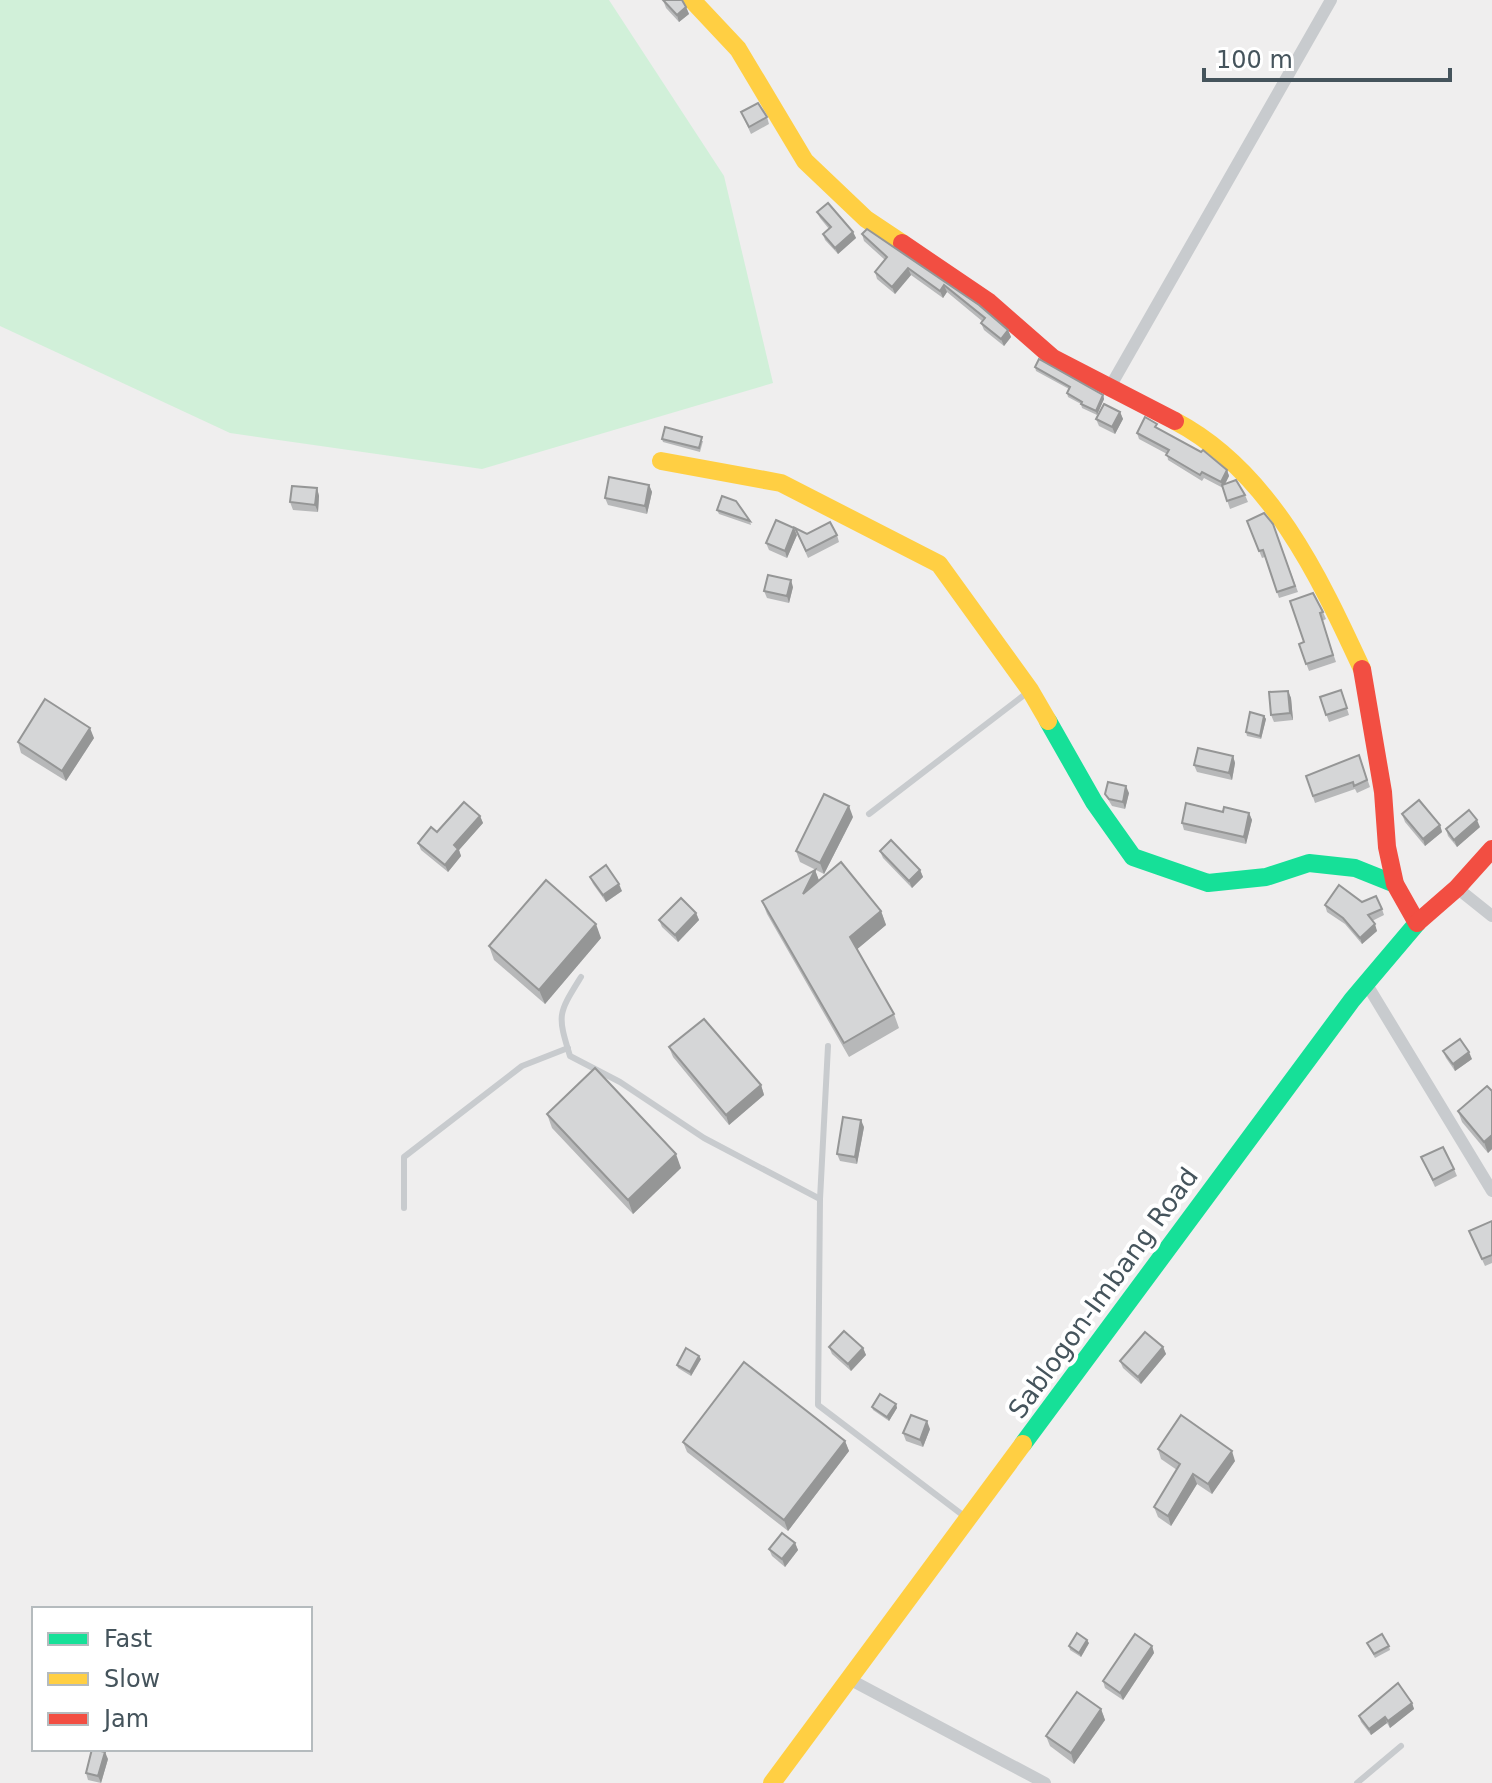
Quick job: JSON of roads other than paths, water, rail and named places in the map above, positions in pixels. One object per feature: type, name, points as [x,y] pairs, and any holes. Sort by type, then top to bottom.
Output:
[{"type":"street","points":[[692,0],[738,49],[805,161],[866,219],[989,302],[1053,358],[1184,426],[1229,458],[1290,529],[1332,604],[1364,673],[1383,792],[1387,847],[1395,884],[1417,923]]},
{"type":"street","points":[[1110,387],[1331,0]]},
{"type":"street","points":[[661,461],[781,483],[939,564],[1030,690],[1094,802],[1133,857],[1208,883],[1266,877],[1309,863],[1355,868],[1395,884]]},
{"type":"street","name":"Sablogon-Imbang Road","points":[[772,1783],[1366,983],[1417,923],[1457,888],[1492,849]]},
{"type":"street","points":[[1457,888],[1492,916]]},
{"type":"street","points":[[1366,983],[1492,1191]]},
{"type":"street","points":[[849,1679],[1045,1783]]},
{"type":"lane","points":[[869,814],[1030,690]]},
{"type":"lane","points":[[581,977],[561,1010],[561,1027],[570,1056],[620,1082],[704,1138],[820,1199]]},
{"type":"lane","points":[[828,1046],[820,1199],[818,1405],[968,1519]]},
{"type":"lane","points":[[404,1208],[404,1157],[522,1066],[568,1048]]},
{"type":"lane","points":[[1357,1783],[1401,1746]]}]
